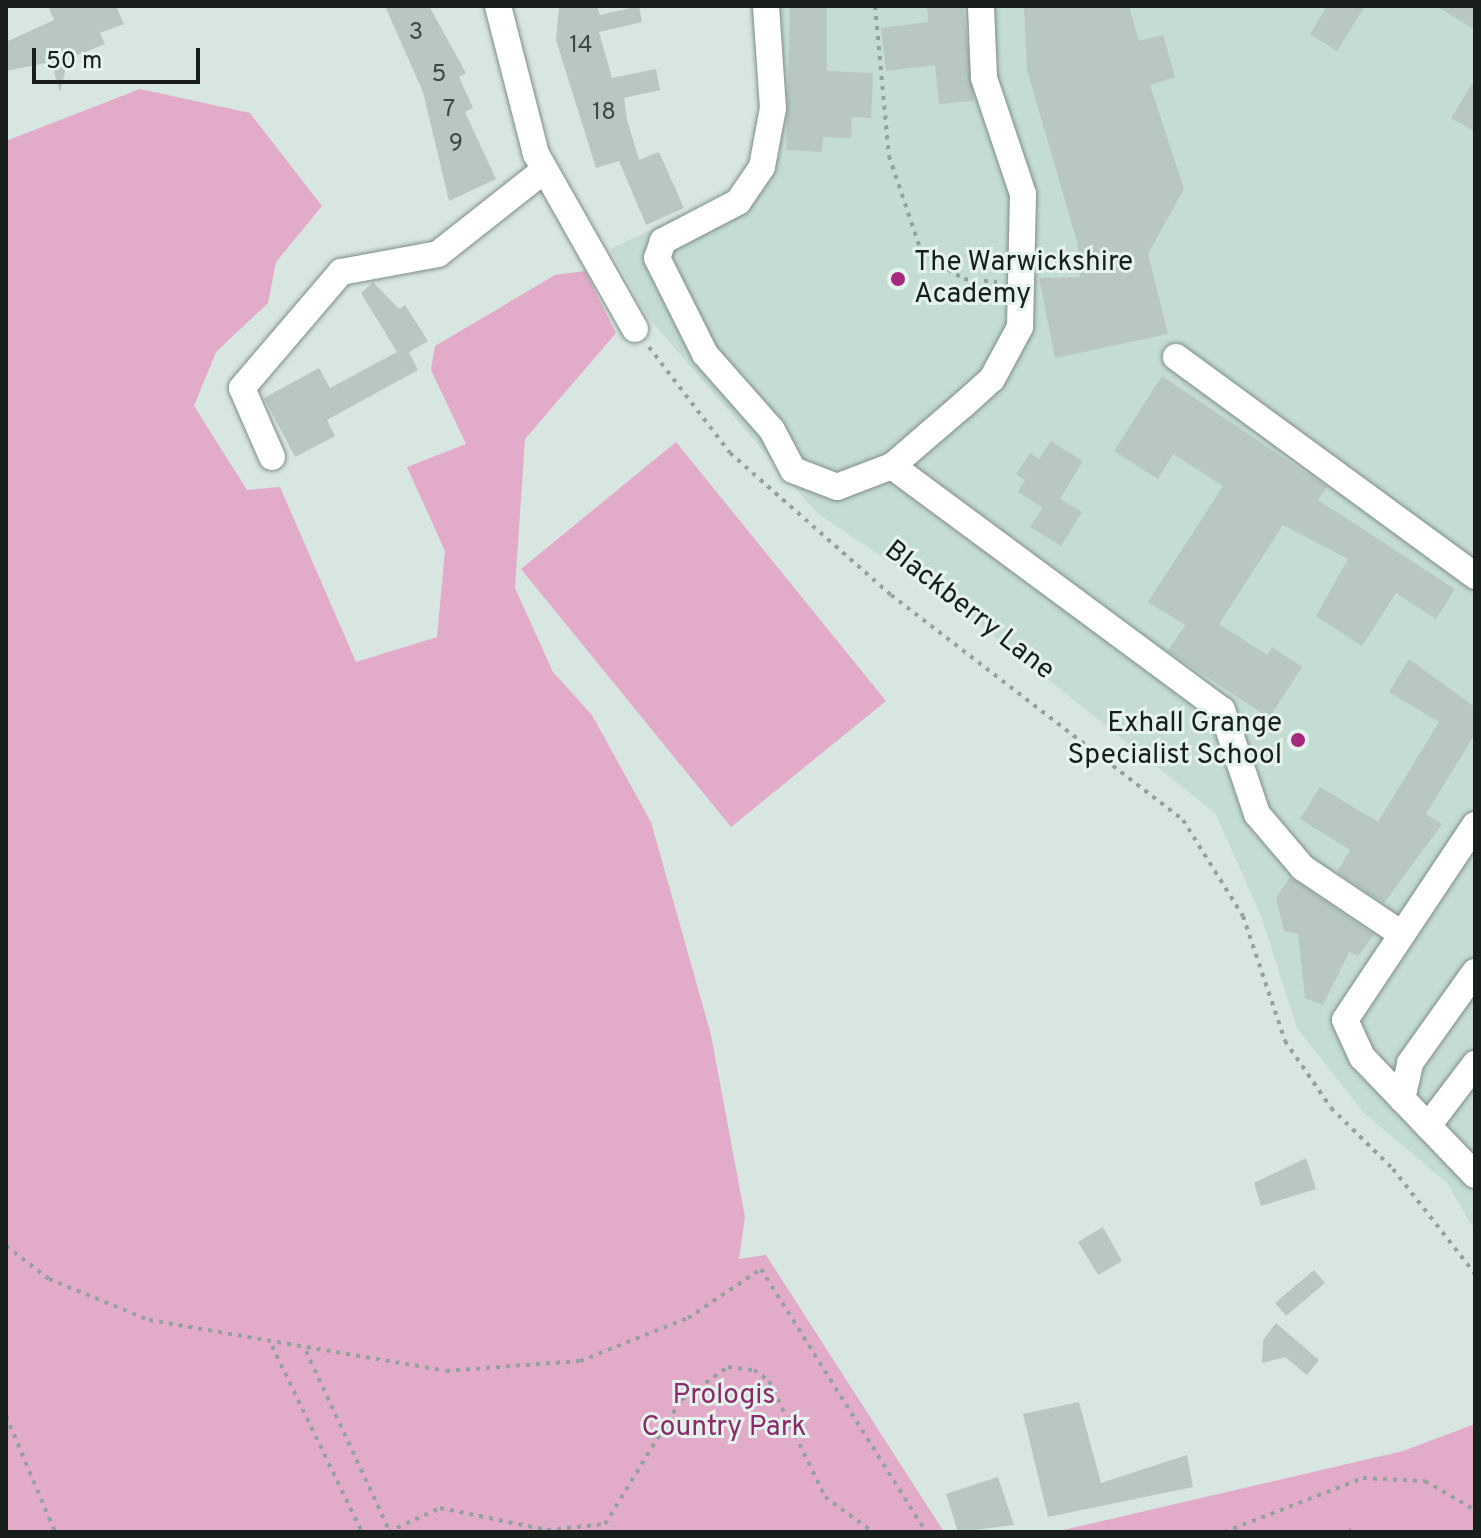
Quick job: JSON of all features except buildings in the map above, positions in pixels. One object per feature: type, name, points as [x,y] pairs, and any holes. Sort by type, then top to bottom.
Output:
[{"type":"street","points":[[498,6],[543,171],[635,329]]},
{"type":"street","points":[[766,6],[773,108],[762,167],[738,202],[663,241],[657,258],[705,354],[772,430],[793,470],[837,487],[892,466],[1001,367],[1020,327],[1024,284],[1023,194],[984,78],[981,6]]},
{"type":"street","points":[[272,457],[242,388],[341,272],[438,254],[543,171]]},
{"type":"street","points":[[1176,357],[1475,576]]},
{"type":"street","points":[[892,466],[1222,710],[1257,814],[1303,868],[1400,933]]},
{"type":"street","points":[[1473,1169],[1362,1057],[1345,1020],[1400,933],[1475,825]]},
{"type":"street","points":[[1402,1099],[1410,1063],[1475,972]]},
{"type":"street","points":[[1428,1126],[1475,1064]]},
{"type":"path","points":[[875,6],[889,156],[922,254],[964,279],[1024,284]]},
{"type":"path","name":"Blackberry Lane","points":[[635,329],[730,453],[891,595],[1183,820],[1243,916],[1285,1041],[1331,1108],[1393,1169],[1475,1274]]},
{"type":"path","points":[[6,1246],[49,1279],[111,1307],[272,1346],[446,1371],[580,1361],[688,1318],[761,1269],[926,1532]]},
{"type":"path","points":[[272,1346],[362,1532]]},
{"type":"path","points":[[306,1351],[390,1532],[440,1508],[581,1532],[605,1524],[617,1510],[681,1400],[728,1367],[754,1370],[769,1381],[825,1497],[873,1532]]},
{"type":"path","points":[[6,1416],[55,1532]]},
{"type":"path","points":[[1224,1532],[1363,1478],[1425,1481],[1475,1510]]},
{"type":"path","points":[[1348,1532],[1355,1528]]},
{"type":"shaded area","points":[[751,6],[1475,6],[1475,1231],[1447,1183],[1364,1113],[1297,1028],[1262,919],[1216,814],[964,612],[817,513],[648,317],[610,249],[719,198],[750,171],[760,106]]},
{"type":"green space","name":"Prologis Country Park","points":[[140,89],[250,113],[322,206],[276,262],[268,303],[216,352],[194,406],[247,490],[280,487],[356,662],[437,637],[445,551],[407,467],[466,444],[431,370],[435,346],[555,275],[585,271],[616,333],[525,439],[515,588],[553,672],[592,715],[651,822],[711,1035],[745,1217],[739,1259],[766,1255],[944,1532],[6,1532],[6,141]]},
{"type":"green space","points":[[676,442],[886,701],[731,827],[521,569]]},
{"type":"green space","points":[[1475,1424],[1475,1532],[1055,1532],[1403,1451]]},
{"type":"place","name":"The Warwickshire Academy","points":[[898,279]]},
{"type":"place","name":"Exhall Grange Specialist School","points":[[1298,740]]}]
